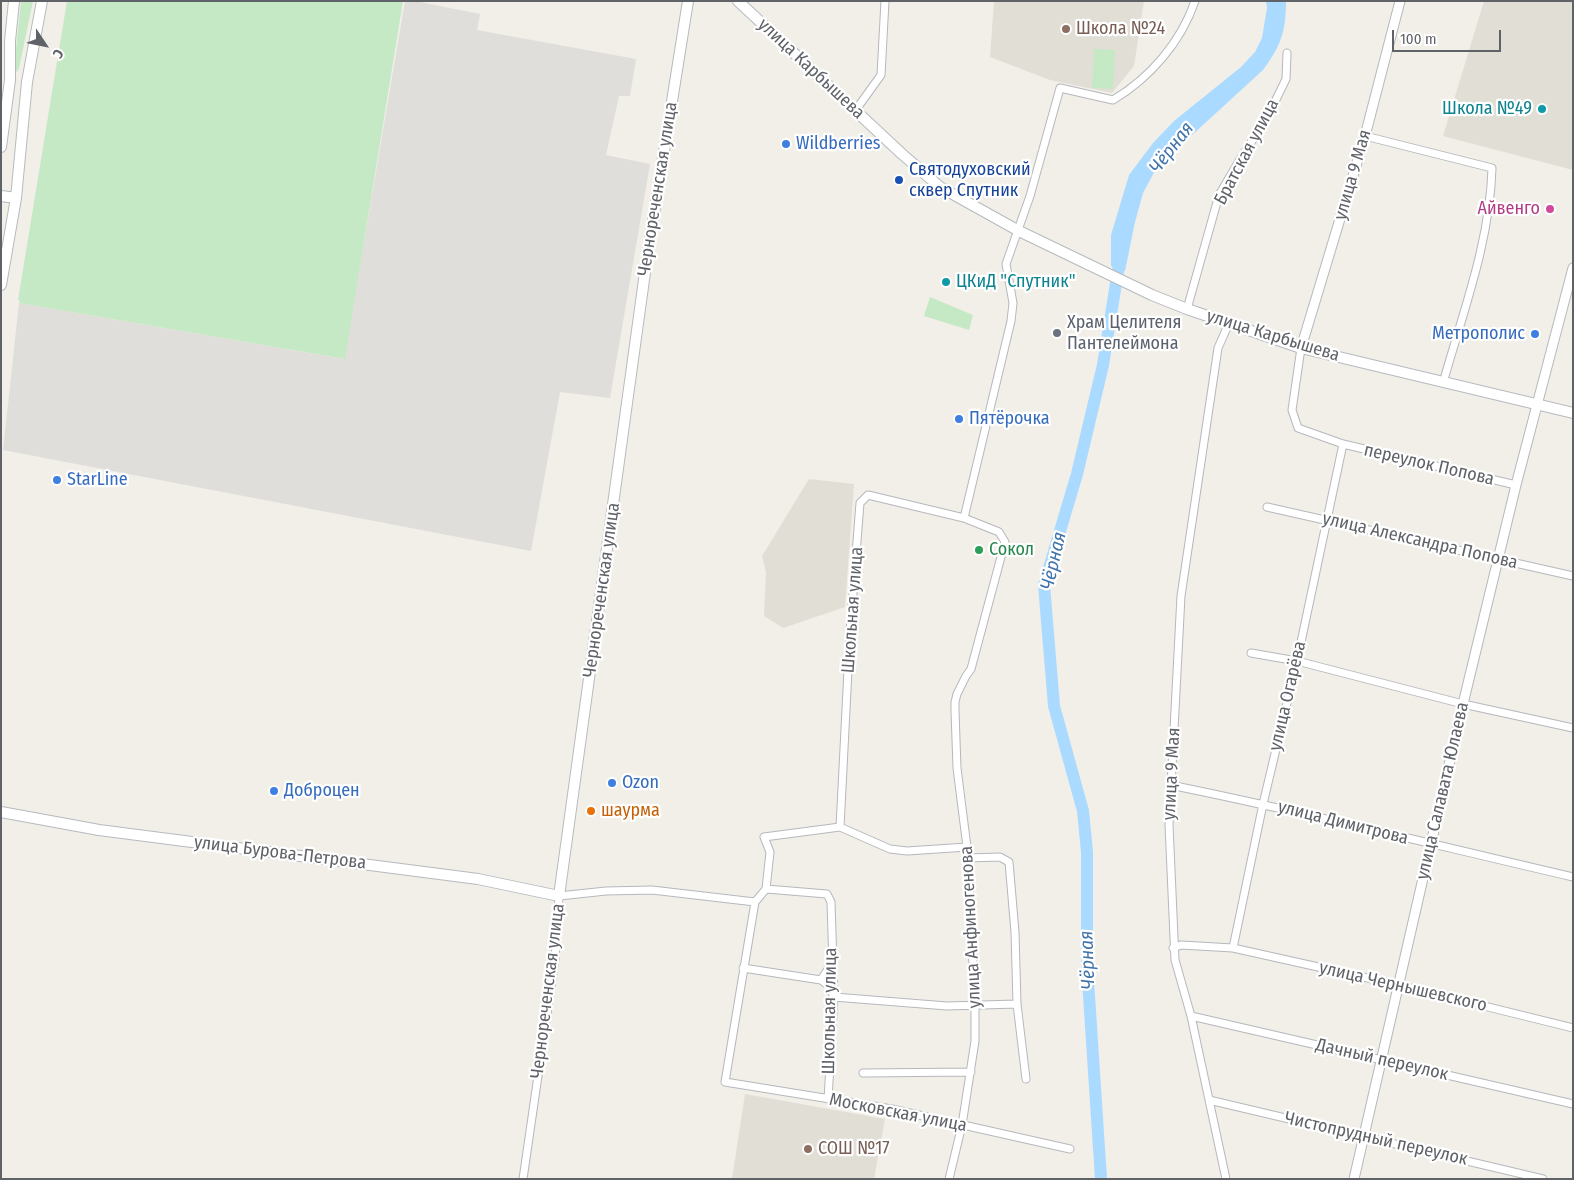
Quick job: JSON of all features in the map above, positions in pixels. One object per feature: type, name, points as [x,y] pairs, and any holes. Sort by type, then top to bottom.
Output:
[{"type":"main road","points":[[1,147],[10,80],[10,41],[14,1]]},
{"type":"main road","points":[[1,285],[16,198],[27,82],[42,1]]},
{"type":"main road","name":"Чернореченская улица","points":[[559,896],[647,258],[688,1]]},
{"type":"main road","name":"улица Карбышева","points":[[738,1],[855,111],[940,187],[1019,231],[1152,295],[1301,348],[1573,414]]},
{"type":"main road","points":[[10,80],[27,82]]},
{"type":"main road","points":[[1,196],[16,198]]},
{"type":"main road","name":"улица Бурова-Петрова","points":[[1,812],[99,830],[478,879],[559,896]]},
{"type":"street","points":[[855,111],[881,75],[885,1]]},
{"type":"street","points":[[964,518],[1010,326],[1013,303],[1006,264],[1033,187],[1060,88],[1113,100],[1131,90],[1171,48],[1188,22],[1195,1]]},
{"type":"street","name":"улица 9 Мая","points":[[1301,348],[1365,136],[1400,1]]},
{"type":"street","name":"Братская улица","points":[[1187,309],[1219,196],[1267,118],[1286,79],[1286,53]]},
{"type":"street","points":[[1365,136],[1492,168],[1487,222],[1474,275],[1443,382]]},
{"type":"street","name":"улица Салавата Юлаева","points":[[1354,1179],[1463,704],[1536,405],[1573,268]]},
{"type":"street","name":"улица 9 Мая","points":[[1226,1179],[1191,1016],[1173,948],[1169,825],[1182,596],[1218,348],[1229,323]]},
{"type":"street","name":"переулок Попова","points":[[1301,348],[1292,410],[1298,428],[1342,444],[1516,485]]},
{"type":"street","name":"улица Огарёва","points":[[1233,948],[1297,661],[1342,444]]},
{"type":"street","name":"Школьная улица","points":[[840,827],[850,632],[860,503],[868,495],[964,518]]},
{"type":"street","name":"улица Александра Попова","points":[[1267,507],[1573,576]]},
{"type":"street","name":"улица Анфиногенова","points":[[949,1179],[962,1124],[975,1041],[967,847],[957,768],[955,711],[957,694],[971,669],[1004,542],[1000,532],[964,518]]},
{"type":"street","points":[[1251,653],[1297,661],[1463,704],[1573,728]]},
{"type":"street","points":[[964,668],[966,676]]},
{"type":"street","name":"улица Димитрова","points":[[1170,785],[1264,804],[1431,845],[1573,877]]},
{"type":"street","points":[[967,847],[916,851],[890,849],[840,827],[764,837],[770,852],[766,889],[755,902],[743,968],[821,980],[829,986],[834,997],[947,1006],[1017,1004]]},
{"type":"street","points":[[967,858],[1000,857],[1009,862],[1017,1004],[1026,1079]]},
{"type":"street","name":"Школьная улица","points":[[766,889],[827,894],[831,902],[834,997],[828,1099]]},
{"type":"street","points":[[559,896],[606,891],[652,890],[755,902]]},
{"type":"street","name":"Чернореченская улица","points":[[523,1179],[555,959],[559,896]]},
{"type":"street","name":"улица Чернышевского","points":[[1173,948],[1181,945],[1233,948],[1399,985],[1573,1028]]},
{"type":"street","points":[[821,980],[832,962]]},
{"type":"street","name":"Московская улица","points":[[743,968],[725,1082],[892,1109],[1070,1149]]},
{"type":"street","name":"Дачный переулок","points":[[1191,1016],[1573,1104]]},
{"type":"street","points":[[863,1073],[971,1072]]},
{"type":"street","name":"Чистопрудный переулок","points":[[1209,1100],[1543,1179]]},
{"type":"shaded area","points":[[405,1],[415,1],[480,14],[477,30],[636,59],[630,96],[619,96],[606,155],[650,164],[610,398],[560,392],[531,551],[3,450],[19,303],[344,359]]},
{"type":"shaded area","name":"Школа №24","points":[[994,1],[1144,1],[1134,66],[1112,93],[1050,80],[990,57]]},
{"type":"shaded area","points":[[1484,1],[1573,1],[1573,170],[1443,136]]},
{"type":"shaded area","points":[[809,479],[854,484],[845,607],[783,628],[764,616],[766,572],[762,556]]},
{"type":"shaded area","name":"СОШ №17","points":[[745,1094],[885,1119],[874,1179],[732,1179]]},
{"type":"green space","points":[[21,1],[33,1],[17,72],[14,68]]},
{"type":"green space","points":[[67,1],[403,1],[345,359],[19,303]]},
{"type":"green space","points":[[1094,49],[1115,50],[1113,89],[1092,88]]},
{"type":"green space","points":[[930,297],[973,315],[969,330],[924,316]]},
{"type":"water","points":[[1266,1],[1286,1],[1283,30],[1274,53],[1263,70],[1157,167],[1143,193],[1125,271],[1111,266],[1111,235],[1129,175],[1153,143],[1174,121],[1241,67],[1255,52],[1262,38],[1267,8]]},
{"type":"waterway","name":"Чёрная","points":[[1101,1179],[1087,965],[1087,852],[1083,811],[1054,706],[1044,585],[1077,474],[1103,365],[1121,252]]},
{"type":"place","name":"Школа №24","points":[[1066,29]]},
{"type":"place","name":"Школа №49","points":[[1542,109]]},
{"type":"place","name":"Wildberries","points":[[786,144]]},
{"type":"place","name":"Святодуховский сквер Спутник","points":[[899,180]]},
{"type":"place","name":"Айвенго","points":[[1550,209]]},
{"type":"place","name":"ЦКиД \"Спутник\"","points":[[946,282]]},
{"type":"place","name":"Храм Целителя Пантелеймона","points":[[1057,333]]},
{"type":"place","name":"Метрополис","points":[[1535,334]]},
{"type":"place","name":"Пятёрочка","points":[[959,419]]},
{"type":"place","name":"StarLine","points":[[57,480]]},
{"type":"place","name":"Сокол","points":[[979,550]]},
{"type":"place","name":"Ozon","points":[[612,783]]},
{"type":"place","name":"Доброцен","points":[[274,791]]},
{"type":"place","name":"шаурма","points":[[591,811]]},
{"type":"place","name":"СОШ №17","points":[[808,1149]]}]
